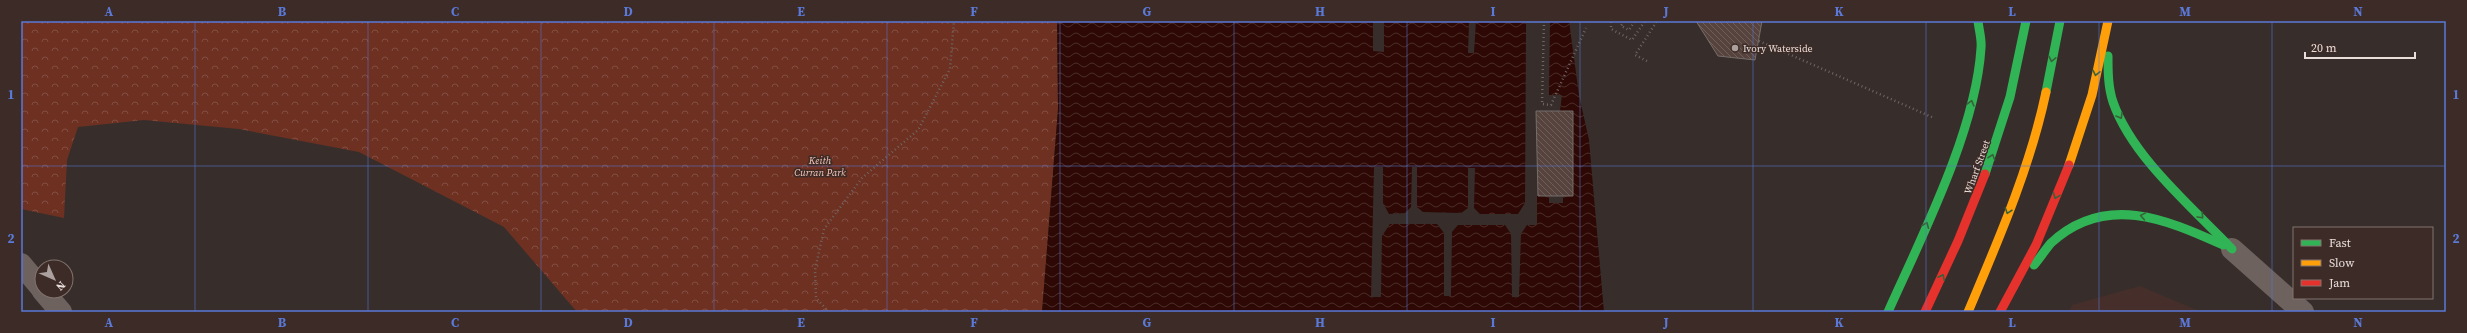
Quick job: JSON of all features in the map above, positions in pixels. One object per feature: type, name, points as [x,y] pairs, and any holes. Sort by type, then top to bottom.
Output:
[{"type":"main road","points":[[1888,312],[1964,130],[1982,65],[1983,33],[1978,21]]},
{"type":"main road","name":"Wharf Street","points":[[1925,312],[1980,190],[1999,139],[2019,66],[2026,21]]},
{"type":"main road","points":[[1968,312],[2000,233],[2040,120],[2060,21]]},
{"type":"main road","points":[[2108,22],[2108,77],[2115,107],[2130,134],[2151,161],[2232,249]]},
{"type":"main road","points":[[2000,312],[2053,206],[2087,114],[2108,22]]},
{"type":"main road","points":[[2007,299],[2053,242],[2073,227],[2099,217],[2124,212],[2155,218],[2182,226],[2232,249]]},
{"type":"street","points":[[2232,249],[2303,312]]},
{"type":"street","points":[[21,264],[34,279]]},
{"type":"street","points":[[50,299],[61,312]]},
{"type":"path","points":[[829,312],[816,298],[815,270],[824,229],[862,178],[918,130],[950,69],[954,21]]},
{"type":"path","points":[[1544,21],[1542,104],[1550,105],[1586,28]]},
{"type":"path","points":[[1611,21],[1611,29],[1632,40],[1645,21]]},
{"type":"path","points":[[1624,21],[1621,26],[1629,30],[1635,21]]},
{"type":"path","points":[[1647,61],[1635,55],[1657,21]]},
{"type":"path","points":[[1759,40],[1941,121]]},
{"type":"shaded area","points":[[2140,286],[2201,312],[2069,312],[2072,305]]},
{"type":"green space","name":"Keith Curran Park","points":[[21,21],[1057,21],[1058,109],[1042,312],[577,312],[504,227],[359,152],[239,129],[144,120],[78,127],[67,160],[64,218],[21,209]]},
{"type":"water","points":[[1057,21],[1569,21],[1579,95],[1589,140],[1604,312],[1042,312],[1058,109]]},
{"type":"pier","points":[[1373,21],[1384,21],[1384,52],[1373,51]]},
{"type":"pier","points":[[1469,21],[1476,21],[1474,53],[1468,53]]},
{"type":"pier","points":[[1526,21],[1550,21],[1549,95],[1562,95],[1560,111],[1567,111],[1573,118],[1573,196],[1563,196],[1563,203],[1549,203],[1549,196],[1537,196],[1537,225],[1527,225],[1521,234],[1519,297],[1512,297],[1511,234],[1505,225],[1458,225],[1452,232],[1451,296],[1444,296],[1444,233],[1437,224],[1390,224],[1382,236],[1381,297],[1371,297],[1374,167],[1383,167],[1383,203],[1389,214],[1405,213],[1411,207],[1412,167],[1417,167],[1417,207],[1423,212],[1461,213],[1468,208],[1468,168],[1475,168],[1474,208],[1480,214],[1518,214],[1525,203]]},
{"type":"building","name":"Ivory Waterside","points":[[1696,21],[1762,21],[1755,60],[1718,56]]},
{"type":"building","points":[[1536,111],[1573,111],[1573,196],[1538,196]]},
{"type":"traffic: fast","points":[[1888,312],[1931,217],[1958,148],[1969,113],[1977,80],[1981,48],[1978,21]]},
{"type":"traffic: fast","points":[[1985,174],[2010,97],[2026,21]]},
{"type":"traffic: fast","points":[[2046,92],[2060,21]]},
{"type":"traffic: fast","points":[[2108,56],[2108,73],[2111,96],[2122,122],[2134,142],[2148,162],[2182,199],[2232,249]]},
{"type":"traffic: fast","points":[[2034,265],[2051,243],[2072,228],[2093,219],[2114,215],[2136,216],[2158,220],[2201,235],[2223,245]]},
{"type":"traffic: slow","points":[[2069,165],[2092,95],[2108,21]]},
{"type":"traffic: slow","points":[[1968,312],[2002,231],[2022,176],[2046,92]]},
{"type":"traffic: jam","points":[[2000,312],[2036,245],[2069,165]]},
{"type":"traffic: jam","points":[[1925,312],[1958,241],[1985,174]]},
{"type":"place","name":"Ivory Waterside","points":[[1735,48]]}]
